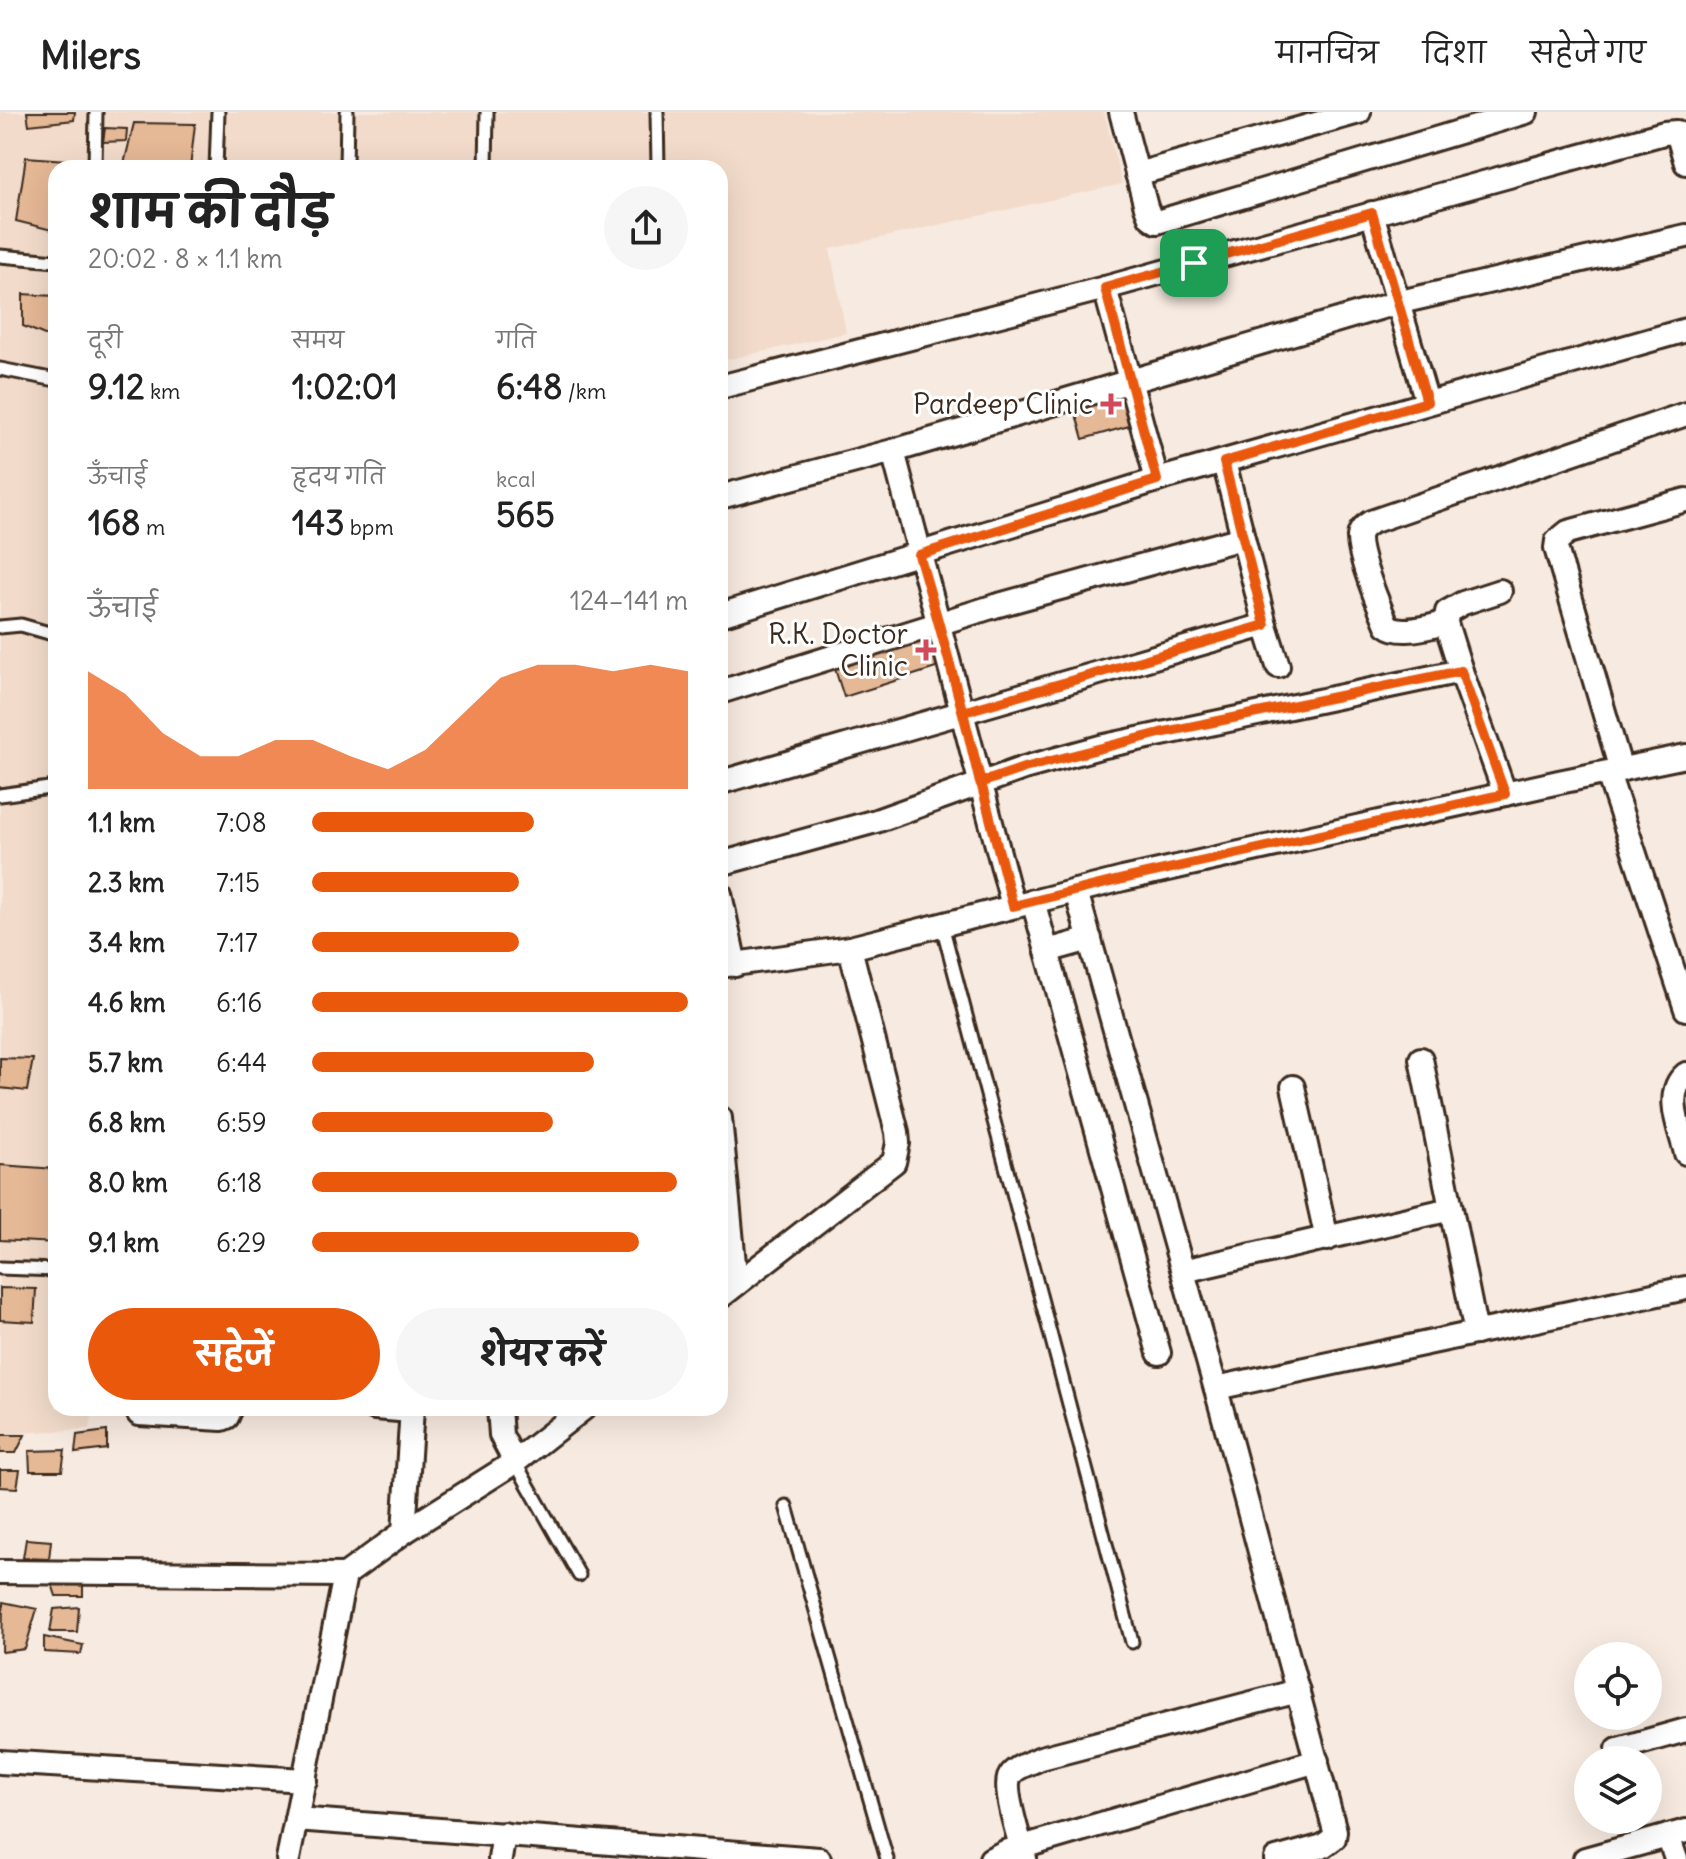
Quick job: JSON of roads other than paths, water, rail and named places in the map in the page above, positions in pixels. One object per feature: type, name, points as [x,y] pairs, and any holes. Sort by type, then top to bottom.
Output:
[{"type":"street","points":[[1121,112],[1150,217],[1163,222],[1490,116],[1526,112]]},
{"type":"street","points":[[1137,174],[1359,112]]},
{"type":"street","points":[[728,385],[1105,288],[1664,133],[1677,132],[1685,154]]},
{"type":"street","points":[[1372,213],[1427,402]]},
{"type":"street","points":[[728,495],[893,451],[1396,303],[1686,236]]},
{"type":"street","points":[[1105,288],[1157,480]]},
{"type":"street","points":[[728,613],[1157,480],[1686,330]]},
{"type":"street","points":[[1446,623],[1400,630],[1387,625],[1359,538],[1363,528],[1371,522],[1686,414]]},
{"type":"street","points":[[893,451],[980,783],[1023,904],[1047,951],[1159,1353]]},
{"type":"street","points":[[1224,462],[1278,666]]},
{"type":"street","points":[[1686,500],[1568,532],[1557,541],[1556,548],[1614,772],[1676,941],[1686,1008]]},
{"type":"street","points":[[728,689],[940,623],[1242,538]]},
{"type":"street","points":[[1500,591],[1453,607],[1447,612],[1446,623],[1505,794]]},
{"type":"street","points":[[728,780],[1265,625]]},
{"type":"street","points":[[728,862],[876,821],[1024,768],[1160,733],[1461,671]]},
{"type":"street","points":[[728,966],[850,948],[1076,891],[1686,756]]},
{"type":"street","points":[[1076,891],[1216,1388],[1335,1831],[1334,1838],[1323,1846],[1276,1859]]},
{"type":"street","points":[[1047,951],[1090,939]]},
{"type":"street","points":[[728,1290],[894,1162],[897,1132],[850,948]]},
{"type":"street","points":[[1421,1059],[1476,1333]]},
{"type":"street","points":[[1684,1077],[1674,1097],[1686,1153]]},
{"type":"street","points":[[1293,1087],[1327,1239]]},
{"type":"street","points":[[1183,1271],[1451,1209]]},
{"type":"street","points":[[1216,1388],[1686,1288]]},
{"type":"street","points":[[172,1416],[222,1419],[227,1416]]},
{"type":"street","points":[[404,1532],[412,1416]]},
{"type":"street","points":[[500,1416],[501,1435],[515,1462]]},
{"type":"street","points":[[0,1572],[345,1575],[404,1532],[515,1462],[574,1416]]},
{"type":"street","points":[[288,1859],[345,1575]]},
{"type":"street","points":[[1023,1853],[1009,1791],[1009,1778],[1016,1769],[1041,1758],[1298,1691]]},
{"type":"street","points":[[1629,1746],[1686,1730]]},
{"type":"street","points":[[991,1859],[1023,1853],[1317,1761]]},
{"type":"street","points":[[0,1762],[305,1780]]},
{"type":"street","points":[[296,1819],[504,1834],[659,1853],[818,1859]]},
{"type":"street","points":[[500,1859],[504,1834]]},
{"type":"street","points":[[1585,1859],[1677,1834],[1676,1859]]},
{"type":"lane","points":[[95,160],[96,112]]},
{"type":"lane","points":[[216,160],[218,112]]},
{"type":"lane","points":[[346,160],[347,112]]},
{"type":"lane","points":[[486,160],[487,112]]},
{"type":"lane","points":[[657,112],[658,160]]},
{"type":"lane","points":[[0,256],[48,260]]},
{"type":"lane","points":[[0,369],[48,378]]},
{"type":"lane","points":[[0,627],[32,627],[48,632]]},
{"type":"lane","points":[[0,795],[48,788]]},
{"type":"lane","points":[[942,925],[1132,1642]]},
{"type":"lane","points":[[0,1268],[48,1270]]},
{"type":"lane","points":[[515,1462],[579,1575]]},
{"type":"lane","points":[[786,1506],[887,1859]]},
{"type":"place","name":"Pardeep Clinic","points":[[1111,404]]},
{"type":"place","name":"R.K. Doctor Clinic","points":[[926,650]]}]
